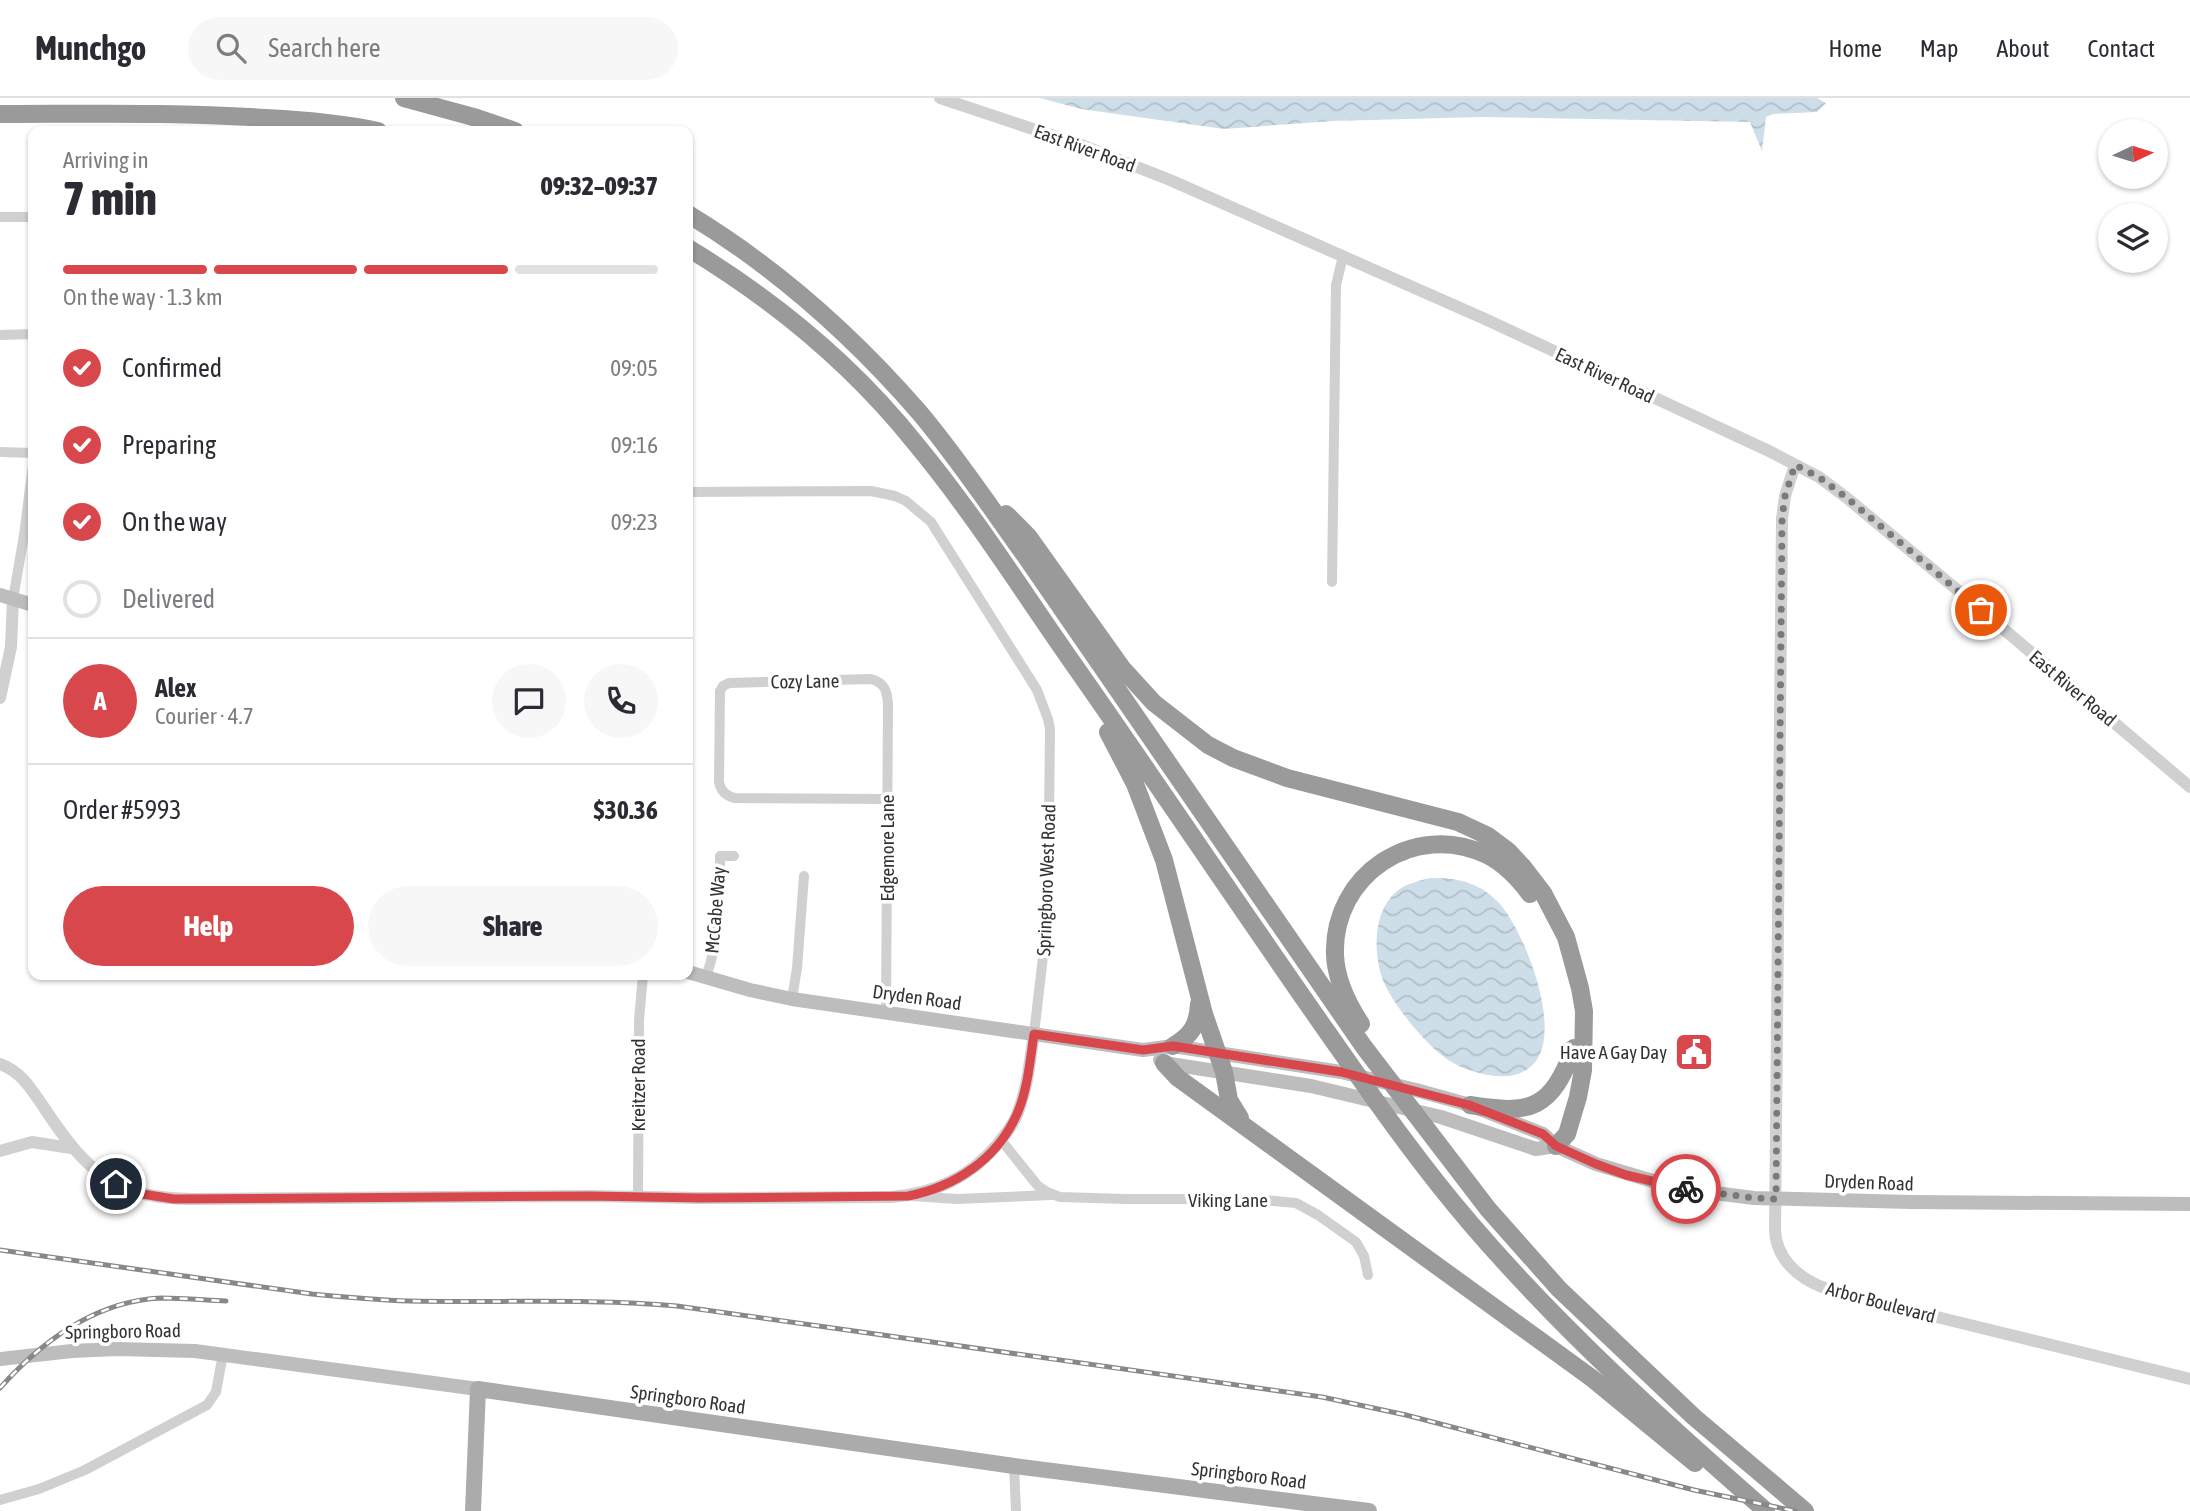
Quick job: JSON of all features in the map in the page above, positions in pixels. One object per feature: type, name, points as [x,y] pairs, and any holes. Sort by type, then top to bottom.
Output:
[{"type":"highway","points":[[404,98],[500,126]]},
{"type":"highway","points":[[0,114],[155,113],[244,116],[345,126]]},
{"type":"highway","points":[[693,217],[760,263],[852,342],[919,412],[967,474],[1369,1048],[1391,1084],[1488,1209],[1559,1289],[1694,1417],[1805,1511]]},
{"type":"highway","points":[[693,251],[729,273],[836,357],[914,441],[960,500],[1332,1039],[1471,1224],[1565,1324],[1763,1511]]},
{"type":"highway","points":[[967,474],[1028,536],[1122,668],[1154,703],[1208,745],[1233,758],[1287,778],[1458,822],[1488,836],[1523,867],[1543,893],[1566,937],[1584,1011],[1583,1070],[1578,1097],[1567,1134],[1556,1146]]},
{"type":"highway","points":[[1059,643],[1135,784],[1164,860],[1216,1052],[1224,1072],[1228,1100],[1236,1113],[1280,1152]]},
{"type":"highway","points":[[1369,1048],[1341,986],[1335,957],[1337,928],[1352,891],[1366,874],[1408,849],[1430,844],[1460,846],[1486,855],[1503,865],[1521,882],[1536,902],[1554,935],[1563,961],[1575,1025],[1570,1092],[1557,1130],[1556,1146]]},
{"type":"highway","points":[[1173,1046],[1190,1034],[1196,1025],[1198,987]]},
{"type":"highway","points":[[1469,1105],[1507,1109],[1534,1104],[1551,1093],[1560,1081],[1574,1048]]},
{"type":"highway","points":[[1164,1063],[1178,1078],[1593,1379],[1700,1467],[1763,1511]]},
{"type":"main road","points":[[6,597],[28,604]]},
{"type":"main road","name":"Dryden Road","points":[[693,973],[792,999],[1143,1050],[1173,1046],[1341,1072],[1469,1105],[1543,1134],[1556,1146],[1596,1164],[1666,1185],[1749,1198],[2190,1204]]},
{"type":"main road","name":"Dryden Road","points":[[1143,1050],[1164,1063],[1311,1086],[1441,1116],[1536,1149],[1556,1146]]},
{"type":"main road","name":"Springboro Road","points":[[0,1359],[72,1350],[183,1350],[223,1354],[1014,1466],[1369,1511]]},
{"type":"main road","points":[[473,1511],[478,1389]]},
{"type":"street","name":"East River Road","points":[[940,98],[1114,158],[1343,256],[1485,319],[1819,477],[2190,787]]},
{"type":"street","points":[[0,217],[28,217]]},
{"type":"street","points":[[1332,582],[1335,285],[1343,256]]},
{"type":"street","points":[[0,335],[28,334]]},
{"type":"street","points":[[0,452],[28,453]]},
{"type":"street","name":"Arbor Boulevard","points":[[1795,465],[1785,496],[1782,519],[1775,1236],[1778,1248],[1794,1270],[1809,1282],[1884,1304],[2190,1379]]},
{"type":"street","name":"Springboro West Road","points":[[0,1064],[11,1069],[29,1084],[71,1147],[86,1163],[116,1184],[142,1194],[174,1199],[908,1196],[936,1189],[978,1166],[1001,1140],[1018,1112],[1028,1076],[1034,1034],[1048,914],[1050,729],[1037,690],[931,522],[906,501],[871,491],[693,492]]},
{"type":"street","points":[[0,698],[10,647],[6,597],[24,535],[28,504]]},
{"type":"street","name":"Cozy Lane","points":[[883,685],[871,679],[751,681],[726,684],[720,691],[719,782],[720,788],[734,798],[887,799]]},
{"type":"street","name":"Edgemore Lane","points":[[883,685],[888,704],[886,1012]]},
{"type":"street","name":"McCabe Way","points":[[705,977],[711,962],[718,926],[720,856],[734,856]]},
{"type":"street","points":[[792,999],[804,876]]},
{"type":"street","name":"Kreitzer Road","points":[[638,1196],[639,1020],[643,980]]},
{"type":"street","points":[[1001,1140],[1030,1178],[1054,1195]]},
{"type":"street","points":[[0,1151],[32,1142],[71,1147]]},
{"type":"street","name":"Viking Lane","points":[[908,1196],[957,1199],[1054,1195],[1126,1199],[1273,1200],[1296,1203],[1318,1214],[1356,1242],[1364,1256],[1368,1275]]},
{"type":"street","points":[[0,1500],[62,1480],[207,1405],[216,1392],[223,1354]]},
{"type":"street","points":[[1014,1466],[1016,1511]]},
{"type":"water","points":[[1040,98],[1817,98],[1826,103],[1817,112],[1773,114],[1766,117],[1762,151],[1750,122],[1481,117],[1333,121],[1224,129],[1081,109]]},
{"type":"water","points":[[1430,878],[1458,880],[1475,885],[1491,895],[1509,916],[1520,936],[1538,985],[1544,1034],[1540,1054],[1529,1068],[1519,1074],[1488,1075],[1465,1069],[1449,1061],[1412,1025],[1386,987],[1377,951],[1378,924],[1382,912],[1400,889]]},
{"type":"railway","points":[[0,1250],[348,1297],[409,1301],[577,1301],[677,1306],[1322,1397],[1406,1415],[1694,1490],[1795,1511]]},
{"type":"railway","points":[[0,1388],[52,1340],[93,1315],[137,1301],[161,1298],[226,1301]]},
{"type":"way so far","points":[[1686,1189],[1776,1199],[1782,519],[1785,496],[1795,465],[1819,477],[1847,498],[1981,610]]},
{"type":"place","name":"Have A Gay Day","points":[[1694,1052]]},
{"type":"route","points":[[116,1184],[142,1194],[174,1199],[908,1196],[936,1189],[966,1174],[978,1166],[1001,1140],[1018,1112],[1028,1076],[1034,1034],[1143,1050],[1173,1046],[1341,1072],[1469,1105],[1543,1134],[1556,1146],[1596,1164],[1626,1175],[1686,1189]]}]
